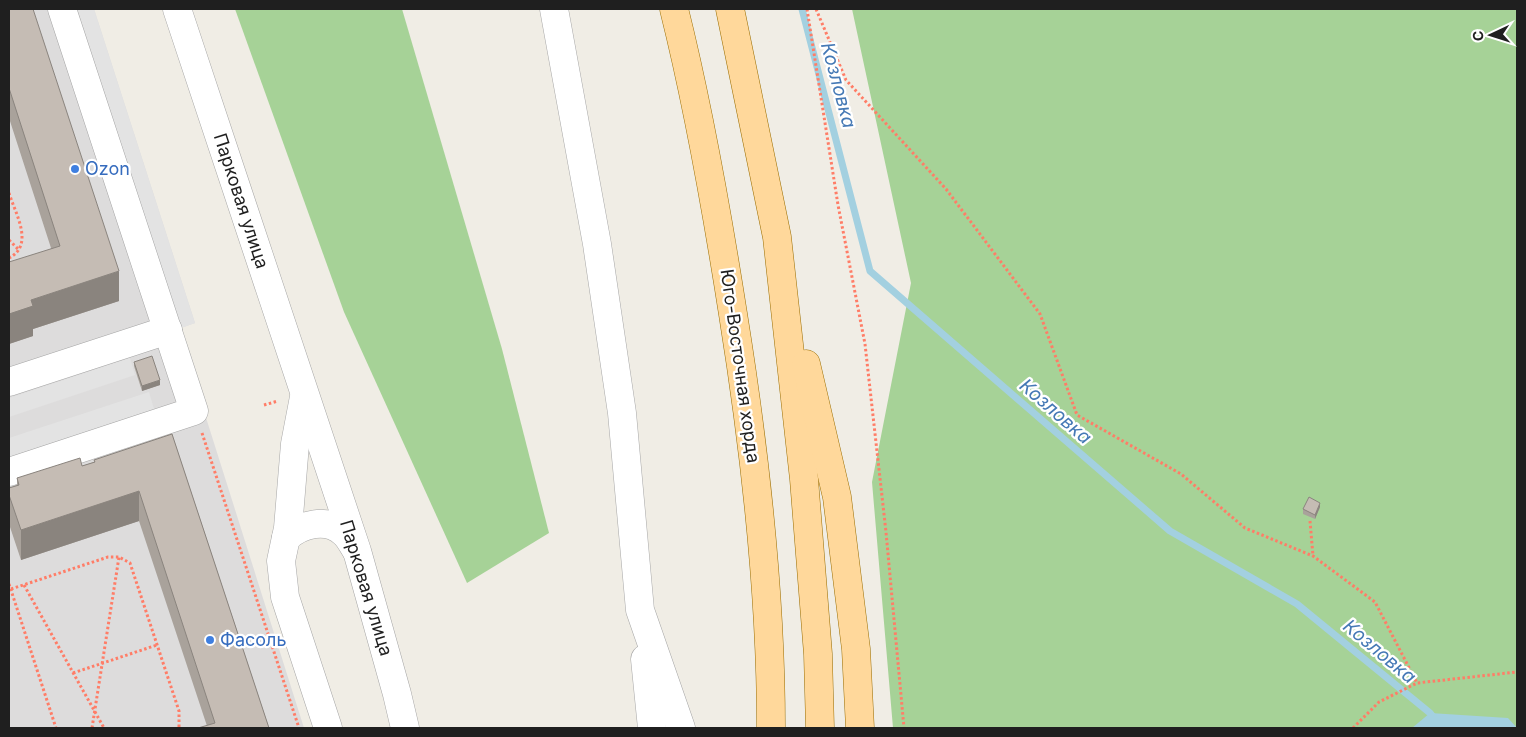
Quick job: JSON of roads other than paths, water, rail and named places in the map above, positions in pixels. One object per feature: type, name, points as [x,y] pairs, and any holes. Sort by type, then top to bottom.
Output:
[{"type":"main road","name":"Юго-Восточная хорда","points":[[674,9],[722,241],[751,430],[765,577],[771,728]]},
{"type":"main road","points":[[730,9],[777,237],[837,497],[856,649],[860,728]]},
{"type":"main road","points":[[777,237],[804,479],[818,654],[820,728]]},
{"type":"street","points":[[9,472],[194,411],[62,9]]},
{"type":"street","name":"Парковая улица","points":[[177,9],[356,551],[405,728]]},
{"type":"street","points":[[554,9],[597,244],[622,413],[652,728]]},
{"type":"street","points":[[9,382],[168,330]]},
{"type":"street","name":"Парковая улица","points":[[305,393],[295,444],[286,538],[281,561],[285,597],[328,728]]},
{"type":"street","points":[[286,538],[295,529],[306,525],[335,527],[345,534],[356,551]]},
{"type":"street","points":[[640,610],[681,728]]},
{"type":"water","points":[[1430,713],[1508,718],[1517,728],[1412,728]]},
{"type":"waterway","name":"Козловка","points":[[802,9],[870,271],[1170,531],[1297,604],[1430,713],[1442,728]]},
{"type":"place","name":"Ozon","points":[[75,169]]},
{"type":"place","name":"Фасоль","points":[[210,640]]}]
